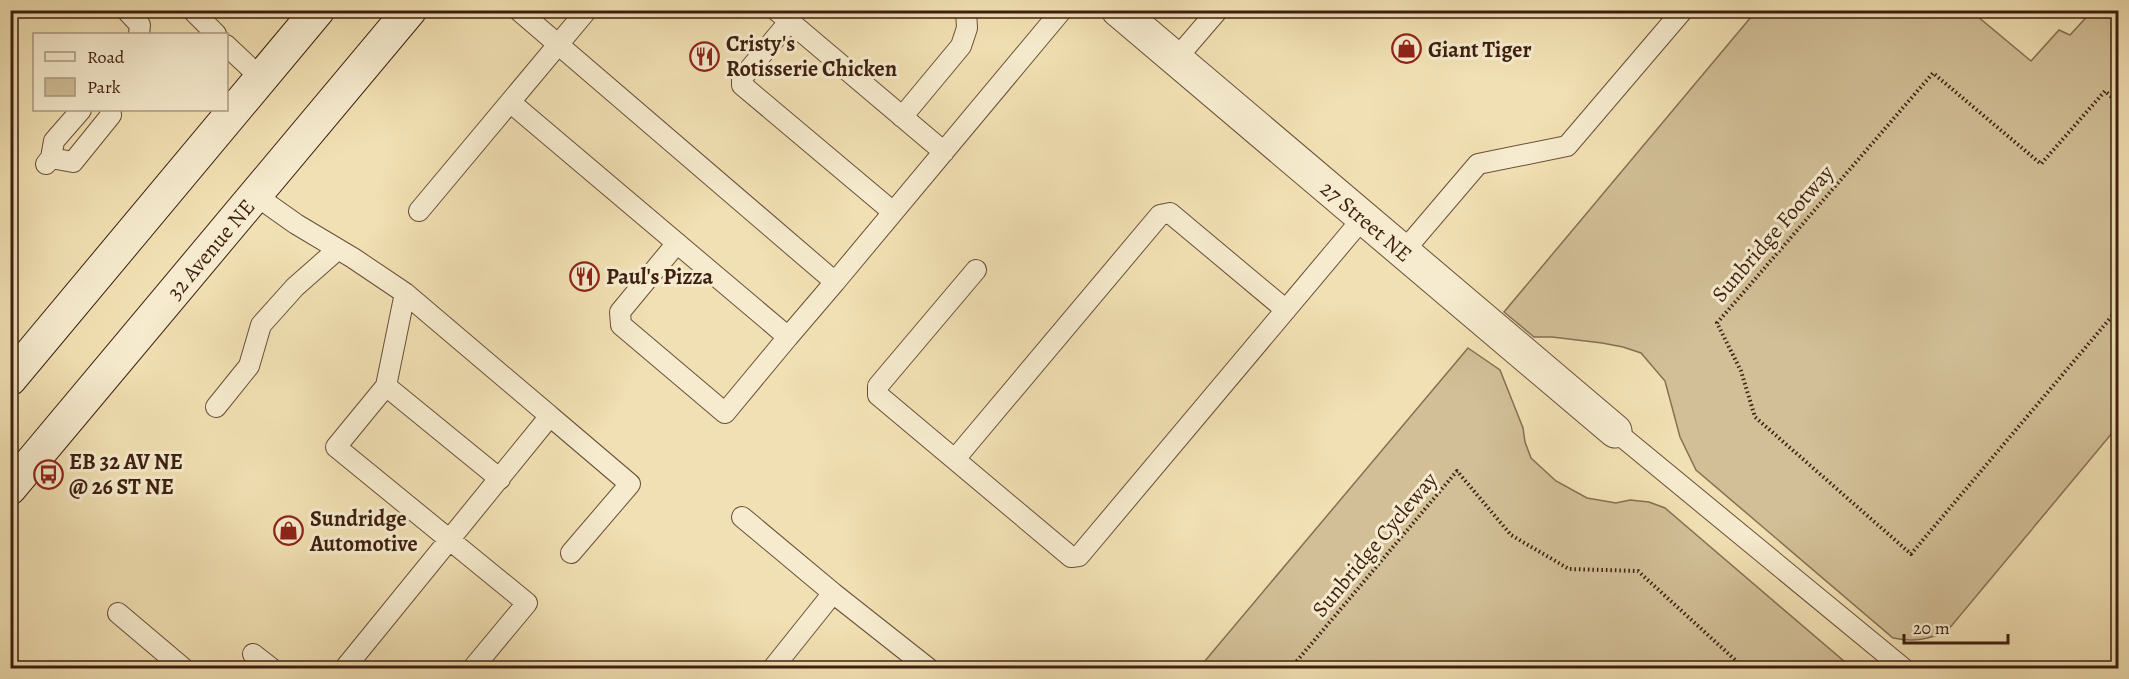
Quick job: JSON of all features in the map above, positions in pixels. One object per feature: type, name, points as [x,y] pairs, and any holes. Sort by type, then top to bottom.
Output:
[{"type":"main road","points":[[11,378],[318,10]]},
{"type":"main road","name":"32 Avenue NE","points":[[10,488],[410,10]]},
{"type":"main road","name":"27 Street NE","points":[[1118,10],[1615,431]]},
{"type":"lane","points":[[126,10],[140,25],[139,33]]},
{"type":"lane","points":[[192,10],[215,33]]},
{"type":"lane","points":[[518,10],[835,282]]},
{"type":"lane","points":[[419,211],[587,10]]},
{"type":"lane","points":[[902,117],[961,46],[967,28],[966,10]]},
{"type":"lane","points":[[677,243],[620,312],[621,325],[725,413],[1062,10]]},
{"type":"lane","points":[[1175,60],[1218,10]]},
{"type":"lane","points":[[1402,252],[1478,164],[1568,146],[1683,10]]},
{"type":"lane","points":[[894,212],[742,85],[742,78],[783,16],[944,152]]},
{"type":"lane","points":[[228,47],[262,79]]},
{"type":"lane","points":[[510,102],[788,337]]},
{"type":"lane","points":[[80,111],[54,141],[49,161],[73,162],[111,115],[110,111]]},
{"type":"lane","points":[[255,195],[405,293],[630,484],[571,553]]},
{"type":"lane","points":[[955,459],[1160,215],[1170,213],[1286,310]]},
{"type":"lane","points":[[976,270],[878,386],[878,395],[1071,557],[1079,556],[1363,218]]},
{"type":"lane","points":[[216,407],[249,366],[261,325],[295,287],[338,250]]},
{"type":"lane","points":[[405,293],[387,386],[336,447],[527,603],[473,669]]},
{"type":"lane","points":[[387,386],[500,478]]},
{"type":"lane","points":[[345,669],[550,416]]},
{"type":"lane","points":[[1615,431],[1903,669]]},
{"type":"lane","points":[[742,517],[928,668]]},
{"type":"lane","points":[[773,669],[833,593]]},
{"type":"lane","points":[[118,613],[183,669]]},
{"type":"lane","points":[[253,654],[271,669]]},
{"type":"path","name":"Sunbridge Footway","points":[[2118,103],[2105,91],[2041,164],[1933,73],[1717,323],[1741,371],[1755,417],[1911,554],[2118,309]]},
{"type":"path","name":"Sunbridge Cycleway","points":[[1291,669],[1457,471],[1511,535],[1569,569],[1638,571],[1744,669]]},
{"type":"green space","points":[[1756,11],[1971,11],[2031,61],[2059,30],[2070,35],[2092,11],[2118,11],[2118,426],[1948,630],[1928,638],[1908,640],[1893,638],[1696,470],[1680,437],[1665,381],[1641,353],[1602,343],[1534,337],[1504,312]]},
{"type":"green space","points":[[1468,348],[1500,370],[1523,428],[1531,458],[1556,481],[1587,498],[1616,503],[1630,500],[1649,502],[1665,508],[1852,668],[1199,668]]},
{"type":"place","name":"Giant Tiger","points":[[1407,49]]},
{"type":"place","name":"Cristy's Rotisserie Chicken","points":[[705,56]]},
{"type":"place","name":"Paul's Pizza","points":[[585,276]]},
{"type":"place","name":"EB 32 AV NE @ 26 ST NE","points":[[48,474]]},
{"type":"place","name":"Sundridge Automotive","points":[[289,531]]}]
